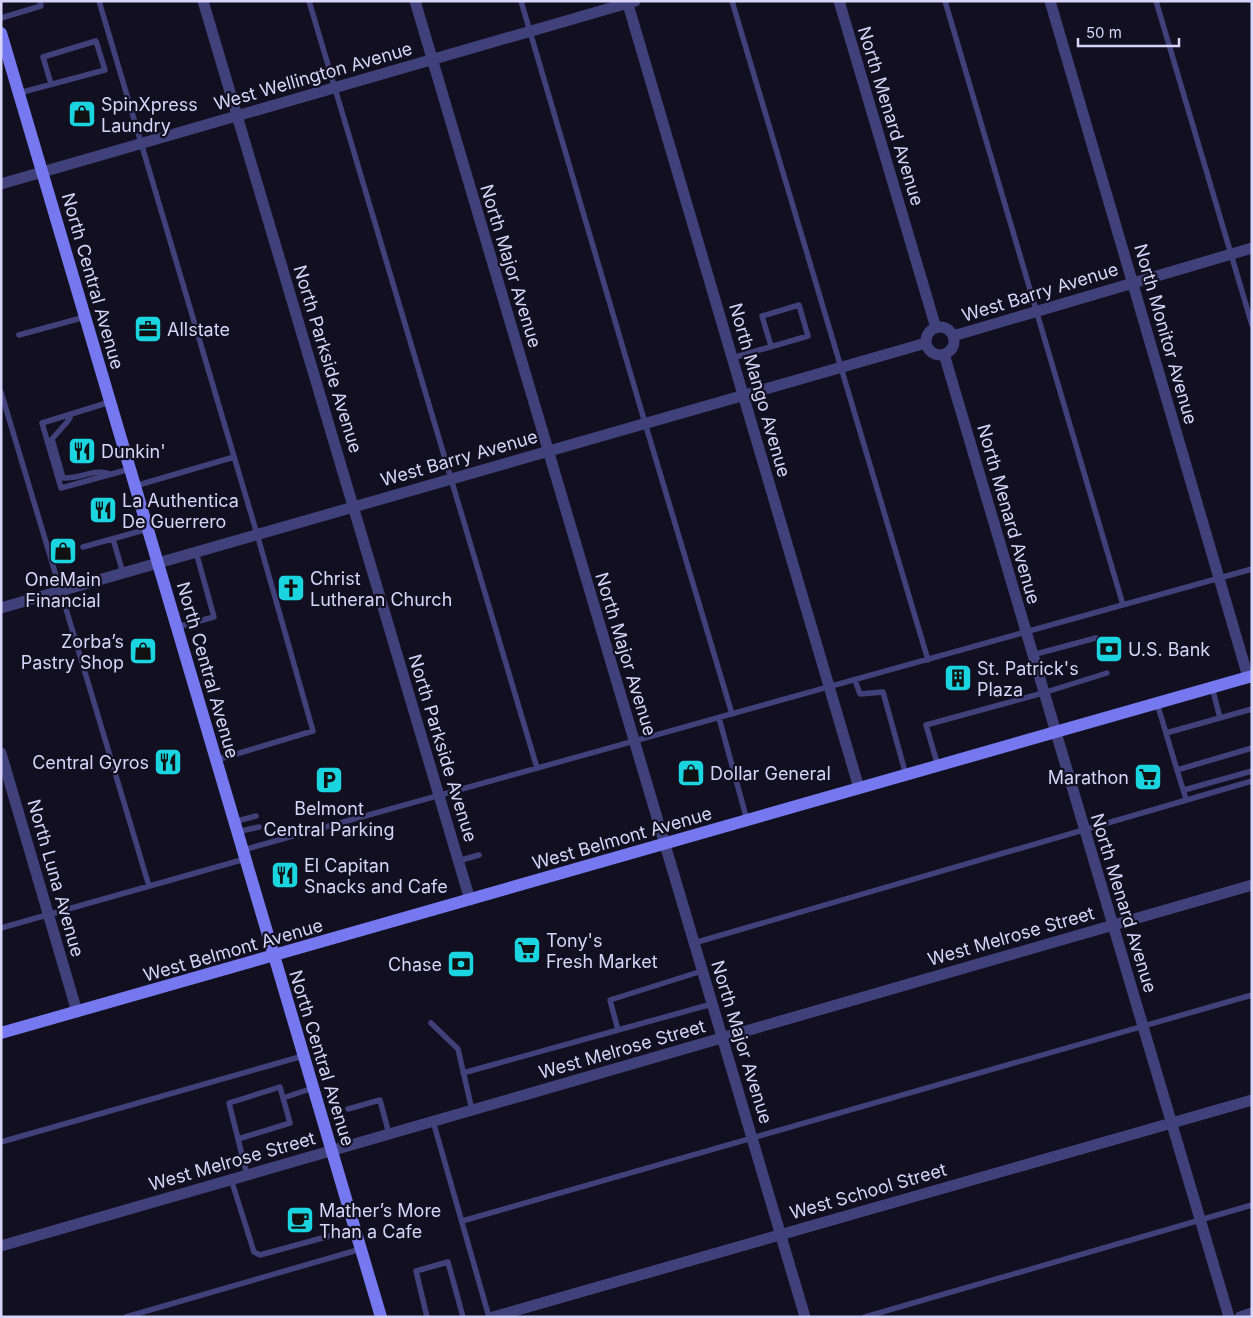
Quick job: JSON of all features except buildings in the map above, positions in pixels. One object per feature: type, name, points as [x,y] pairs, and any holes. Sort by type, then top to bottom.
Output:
[{"type":"main road","name":"North Central Avenue","points":[[1,33],[381,1317]]},
{"type":"main road","name":"West Belmont Avenue","points":[[1,1033],[1250,676]]},
{"type":"street","name":"North Parkside Avenue","points":[[203,1],[470,900]]},
{"type":"street","name":"North Major Avenue","points":[[415,1],[805,1317]]},
{"type":"street","name":"North Menard Avenue","points":[[839,1],[936,328]]},
{"type":"street","name":"North Monitor Avenue","points":[[1050,1],[1219,578],[1250,676]]},
{"type":"street","name":"West Wellington Avenue","points":[[1,184],[630,2]]},
{"type":"street","name":"North Mango Avenue","points":[[630,2],[732,358],[859,788]]},
{"type":"street","name":"West Barry Avenue","points":[[953,336],[1252,248]]},
{"type":"street","points":[[936,328],[947,330],[953,336],[954,340],[951,349],[944,354],[935,354],[926,343],[928,334],[936,328]]},
{"type":"street","name":"West Barry Avenue","points":[[1,608],[926,343]]},
{"type":"street","name":"North Menard Avenue","points":[[944,354],[1054,732],[1229,1317]]},
{"type":"street","name":"North Luna Avenue","points":[[1,753],[77,1012]]},
{"type":"street","name":"West Melrose Street","points":[[1,1246],[1252,885]]},
{"type":"street","name":"West School Street","points":[[491,1317],[1252,1100]]},
{"type":"street","points":[[1240,1317],[1252,1313]]},
{"type":"lane","points":[[1,18],[41,6],[40,1]]},
{"type":"lane","points":[[99,1],[257,534],[313,731],[216,760]]},
{"type":"lane","points":[[309,1],[537,768]]},
{"type":"lane","points":[[521,1],[732,714]]},
{"type":"lane","points":[[732,1],[928,660]]},
{"type":"lane","points":[[945,1],[1123,605]]},
{"type":"lane","points":[[1156,1],[1252,325]]},
{"type":"lane","points":[[19,93],[105,70],[96,41],[43,57],[52,84]]},
{"type":"lane","points":[[732,358],[808,336],[799,306],[762,316],[771,346]]},
{"type":"lane","points":[[19,335],[85,317]]},
{"type":"lane","points":[[1,392],[149,886]]},
{"type":"lane","points":[[110,402],[42,423],[61,488],[130,469]]},
{"type":"lane","points":[[72,414],[52,439],[63,478],[72,478],[101,471],[111,474]]},
{"type":"lane","points":[[135,486],[234,456]]},
{"type":"lane","points":[[83,547],[148,529]]},
{"type":"lane","points":[[113,539],[123,573]]},
{"type":"lane","points":[[177,627],[214,617],[196,552]]},
{"type":"lane","points":[[1,928],[149,886],[244,854],[439,796],[1252,568]]},
{"type":"lane","points":[[1032,655],[1096,638]]},
{"type":"lane","points":[[938,766],[926,725],[1043,693],[1107,673]]},
{"type":"lane","points":[[855,680],[860,694],[883,692],[906,775]]},
{"type":"lane","points":[[1212,687],[1220,718]]},
{"type":"lane","points":[[1157,703],[1186,799]]},
{"type":"lane","points":[[1166,733],[1252,709]]},
{"type":"lane","points":[[719,718],[747,820]]},
{"type":"lane","points":[[1177,770],[1252,748]]},
{"type":"lane","points":[[1184,790],[1252,771]]},
{"type":"lane","points":[[694,944],[1252,781]]},
{"type":"lane","points":[[236,827],[256,816]]},
{"type":"lane","points":[[236,827],[259,827]]},
{"type":"lane","points":[[458,861],[479,855]]},
{"type":"lane","points":[[618,1030],[610,1000],[702,971]]},
{"type":"lane","points":[[462,1221],[1252,994]]},
{"type":"lane","points":[[463,1073],[712,1004]]},
{"type":"lane","points":[[431,1022],[458,1049],[472,1110]]},
{"type":"lane","points":[[1,1142],[303,1056]]},
{"type":"lane","points":[[238,1139],[290,1122],[280,1087],[228,1103],[247,1174]]},
{"type":"lane","points":[[283,1098],[313,1088]]},
{"type":"lane","points":[[348,1109],[380,1100],[389,1134]]},
{"type":"lane","points":[[433,1121],[491,1317]]},
{"type":"lane","points":[[231,1179],[254,1252],[260,1256],[355,1230]]},
{"type":"lane","points":[[865,1317],[1252,1206]]},
{"type":"lane","points":[[126,1317],[361,1250]]},
{"type":"lane","points":[[427,1317],[416,1271],[448,1262],[463,1317]]},
{"type":"place","name":"SpinXpress Laundry","points":[[82,114]]},
{"type":"place","name":"Allstate","points":[[148,329]]},
{"type":"place","name":"Dunkin'","points":[[82,451]]},
{"type":"place","name":"La Authentica De Guerrero","points":[[103,510]]},
{"type":"place","name":"OneMain Financial","points":[[63,551]]},
{"type":"place","name":"Christ Lutheran Church","points":[[291,588]]},
{"type":"place","name":"U.S. Bank","points":[[1109,649]]},
{"type":"place","name":"Zorba’s Pastry Shop","points":[[143,651]]},
{"type":"place","name":"St. Patrick's Plaza","points":[[958,678]]},
{"type":"place","name":"Central Gyros","points":[[168,762]]},
{"type":"place","name":"Dollar General","points":[[691,773]]},
{"type":"place","name":"Marathon","points":[[1148,777]]},
{"type":"place","name":"Belmont Central Parking","points":[[329,780]]},
{"type":"place","name":"El Capitan Snacks and Cafe","points":[[285,875]]},
{"type":"place","name":"Tony's Fresh Market","points":[[527,950]]},
{"type":"place","name":"Chase","points":[[461,964]]},
{"type":"place","name":"Mather’s More Than a Cafe","points":[[300,1220]]}]
